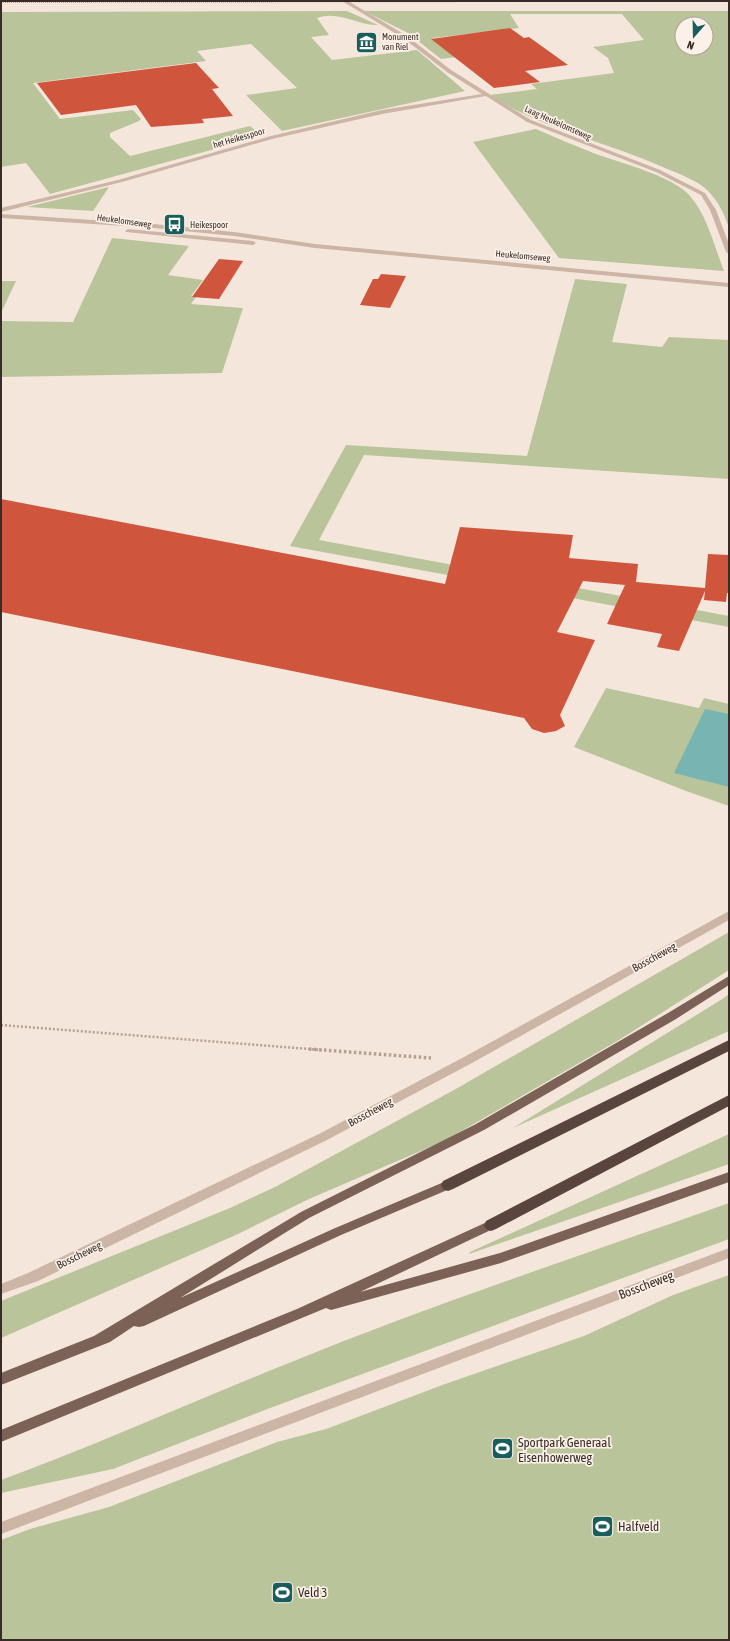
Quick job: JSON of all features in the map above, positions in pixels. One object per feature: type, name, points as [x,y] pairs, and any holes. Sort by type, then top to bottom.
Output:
[{"type":"highway","points":[[448,1185],[729,1045]]},
{"type":"highway","points":[[491,1225],[729,1100]]},
{"type":"main road","points":[[98,1341],[305,1215],[480,1127],[672,1016],[729,980]]},
{"type":"main road","points":[[302,1313],[501,1258],[729,1177]]},
{"type":"main road","points":[[1,1380],[98,1341],[330,1236],[448,1185]]},
{"type":"main road","points":[[1,1436],[302,1313],[491,1225]]},
{"type":"street","name":"Laag Heukelomseweg","points":[[344,1],[405,37],[449,72],[484,95],[529,121],[585,144],[658,171],[703,194],[713,210],[729,252]]},
{"type":"street","name":"het Heikesspoor","points":[[1,210],[120,181],[271,138],[382,112],[484,95]]},
{"type":"street","name":"Heukelomseweg","points":[[1,216],[73,222],[154,234],[229,242],[315,246],[729,285]]},
{"type":"street","name":"Bosscheweg","points":[[1,1290],[33,1277],[322,1137],[468,1060],[729,915]]},
{"type":"street","name":"Bosscheweg","points":[[1,1528],[729,1254]]},
{"type":"path","points":[[1,1025],[468,1060]]},
{"type":"green space","points":[[347,11],[378,25],[332,16],[317,18],[329,35],[311,37],[332,60],[417,50],[465,91],[282,131],[246,95],[297,88],[251,44],[197,51],[206,61],[33,83],[60,119],[133,110],[141,119],[139,121],[110,133],[110,137],[130,156],[250,126],[262,136],[50,194],[26,163],[1,167],[1,12]]},
{"type":"green space","points":[[364,11],[729,11],[729,228],[715,199],[704,187],[693,180],[643,159],[531,117],[489,95],[537,89],[531,84],[614,73],[608,58],[593,47],[644,40],[622,14],[510,14],[519,28],[432,38],[456,57],[441,59],[408,33]]},
{"type":"green space","points":[[536,129],[596,154],[659,176],[682,189],[690,196],[702,213],[724,271],[559,258],[473,142]]},
{"type":"green space","points":[[109,187],[93,211],[27,207]]},
{"type":"green space","points":[[112,238],[189,246],[168,275],[203,280],[191,296],[196,297],[191,304],[243,308],[222,373],[1,377],[1,321],[73,322]]},
{"type":"green space","points":[[575,279],[627,284],[612,342],[662,347],[669,337],[729,340],[729,479],[364,455],[319,540],[729,616],[729,627],[290,546],[346,445],[527,456]]},
{"type":"green space","points":[[1,281],[16,281],[1,313]]},
{"type":"green space","points":[[606,688],[699,708],[704,698],[729,704],[729,806],[686,791],[574,747]]},
{"type":"green space","points":[[729,932],[729,970],[619,1040],[444,1141],[309,1199],[238,1234],[1,1338],[1,1301],[230,1208],[275,1187],[454,1090]]},
{"type":"green space","points":[[729,994],[729,1031],[513,1128],[724,998]]},
{"type":"green space","points":[[729,1134],[729,1164],[469,1254],[470,1252]]},
{"type":"green space","points":[[729,1203],[729,1239],[270,1408],[113,1469],[1,1493],[1,1480],[72,1453],[339,1343],[505,1281]]},
{"type":"green space","name":"Sportpark Generaal Eisenhowerweg","points":[[729,1275],[729,1640],[1,1640],[1,1540],[30,1529],[109,1507],[277,1442],[326,1429],[445,1384],[584,1336],[673,1295]]},
{"type":"water","points":[[705,709],[729,714],[729,787],[674,773]]},
{"type":"building","points":[[510,28],[524,38],[529,37],[568,65],[525,71],[540,82],[494,88],[431,39]]},
{"type":"building","points":[[196,63],[219,88],[212,89],[233,116],[202,119],[204,123],[151,127],[136,105],[61,115],[37,83]]},
{"type":"building","points":[[219,259],[243,261],[219,299],[192,297]]},
{"type":"building","points":[[381,274],[406,276],[390,308],[360,305],[373,279],[378,279]]},
{"type":"building","points":[[1,499],[445,584],[460,527],[573,535],[569,558],[638,564],[636,582],[705,588],[708,554],[729,555],[729,593],[727,593],[726,602],[704,600],[705,591],[679,651],[657,647],[662,634],[607,624],[625,585],[583,581],[557,632],[595,640],[560,715],[565,726],[556,731],[544,733],[532,729],[524,718],[1,612]]},
{"type":"railway","points":[[1,2],[729,1]]},
{"type":"place","name":"Monument van Riel","points":[[367,42]]},
{"type":"place","name":"Heikespoor","points":[[175,225]]},
{"type":"place","name":"Sportpark Generaal Eisenhowerweg","points":[[502,1449]]},
{"type":"place","name":"Halfveld","points":[[602,1526]]},
{"type":"place","name":"Veld 3","points":[[283,1592]]}]
